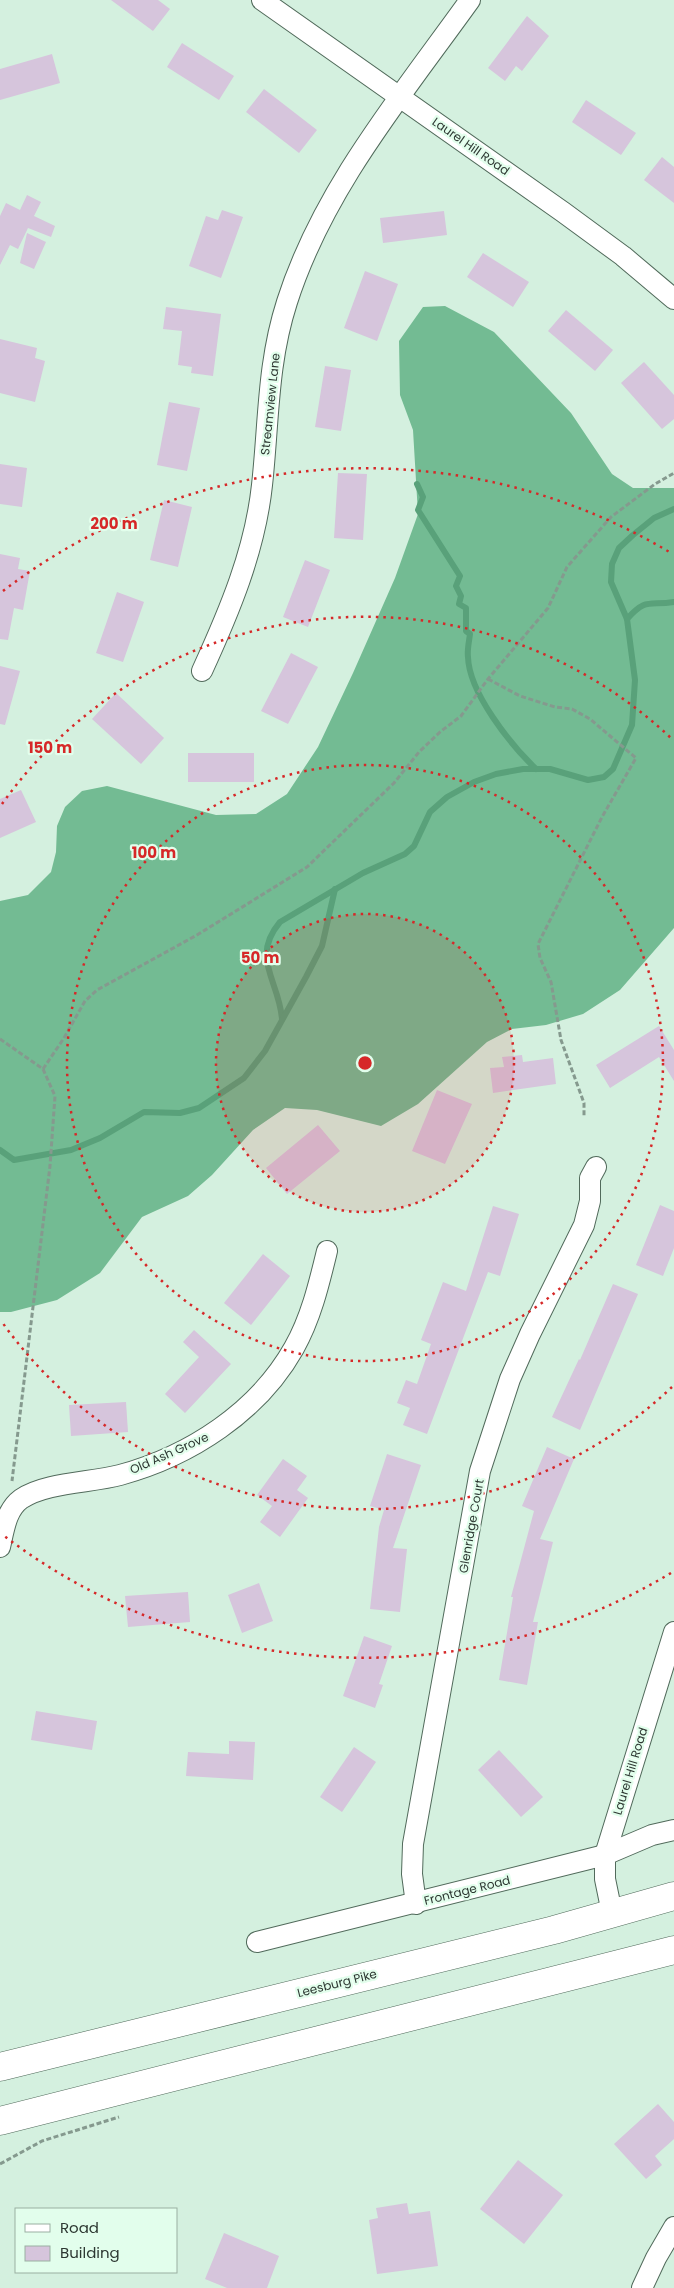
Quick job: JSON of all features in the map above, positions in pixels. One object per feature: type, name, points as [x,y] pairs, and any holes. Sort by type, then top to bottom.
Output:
[{"type":"highway","name":"Leesburg Pike","points":[[0,2067],[554,1930],[674,1896]]},
{"type":"highway","points":[[0,2121],[674,1950]]},
{"type":"street","name":"Laurel Hill Road","points":[[262,0],[593,234],[674,299]]},
{"type":"street","name":"Streamview Lane","points":[[202,671],[227,618],[247,557],[262,486],[267,402],[273,357],[286,303],[301,262],[319,223],[346,176],[470,0]]},
{"type":"street","name":"Glenridge Court","points":[[416,1904],[412,1874],[413,1844],[480,1471],[510,1379],[584,1225],[590,1201],[590,1178],[596,1167]]},
{"type":"street","name":"Old Ash Grove","points":[[8,1515],[14,1506],[33,1493],[120,1475],[147,1466],[198,1442],[234,1418],[268,1383],[294,1347],[313,1303],[327,1251]]},
{"type":"street","points":[[0,1547],[8,1515]]},
{"type":"street","name":"Laurel Hill Road","points":[[612,1913],[605,1879],[605,1855],[674,1632]]},
{"type":"street","name":"Frontage Road","points":[[257,1942],[416,1904],[605,1855],[652,1835],[674,1830]]},
{"type":"street","points":[[642,2288],[656,2258],[674,2227]]},
{"type":"path","points":[[42,1069],[64,1038],[85,1001],[97,990],[198,935],[307,867],[394,783],[419,752],[440,732],[461,716],[488,678],[548,608],[567,567],[611,517],[655,484],[674,473]]},
{"type":"path","points":[[488,678],[520,696],[555,707],[572,708],[590,719],[636,758],[602,817],[538,944],[540,958],[550,982],[561,1040],[584,1103],[584,1116]]},
{"type":"path","points":[[0,1039],[42,1069],[55,1096],[50,1166],[8,1515]]},
{"type":"green space","points":[[445,306],[494,332],[571,413],[612,474],[633,488],[674,488],[674,928],[620,990],[583,1014],[546,1025],[512,1029],[487,1042],[418,1104],[381,1126],[317,1110],[285,1108],[253,1130],[212,1175],[188,1196],[142,1217],[100,1273],[57,1300],[11,1312],[0,1312],[0,901],[28,895],[51,872],[56,852],[57,826],[65,807],[82,791],[107,786],[216,815],[256,814],[287,794],[318,747],[353,673],[395,578],[418,514],[413,430],[400,395],[399,341],[423,307]]},
{"type":"building","points":[[111,0],[158,0],[170,9],[153,31]]},
{"type":"building","points":[[527,16],[549,36],[522,71],[516,66],[505,81],[488,68]]},
{"type":"building","points":[[182,43],[234,76],[219,100],[167,67]]},
{"type":"building","points":[[52,54],[60,83],[0,100],[0,69]]},
{"type":"building","points":[[264,89],[317,130],[299,153],[246,112]]},
{"type":"building","points":[[586,100],[636,133],[621,155],[572,122]]},
{"type":"building","points":[[662,157],[674,167],[674,203],[644,180]]},
{"type":"building","points":[[27,195],[41,202],[34,216],[55,226],[51,237],[28,228],[18,249],[10,245],[0,265],[0,216],[6,203],[20,210]]},
{"type":"building","points":[[222,210],[243,217],[221,278],[189,266],[206,216],[218,220]]},
{"type":"building","points":[[444,211],[447,235],[383,243],[380,218]]},
{"type":"building","points":[[27,233],[46,242],[34,269],[20,263]]},
{"type":"building","points":[[483,253],[529,282],[513,307],[467,277]]},
{"type":"building","points":[[365,271],[398,284],[377,341],[344,328]]},
{"type":"building","points":[[166,307],[221,314],[213,376],[191,373],[192,367],[178,365],[182,331],[163,329]]},
{"type":"building","points":[[566,310],[613,350],[595,371],[548,331]]},
{"type":"building","points":[[0,339],[37,348],[35,358],[45,361],[35,402],[0,393]]},
{"type":"building","points":[[644,362],[674,395],[674,419],[662,429],[621,383]]},
{"type":"building","points":[[325,366],[351,370],[341,431],[315,427]]},
{"type":"building","points":[[169,402],[200,408],[187,471],[157,465]]},
{"type":"building","points":[[0,464],[27,468],[22,507],[0,504]]},
{"type":"building","points":[[338,473],[367,474],[363,540],[334,538]]},
{"type":"building","points":[[164,500],[192,507],[178,567],[150,560]]},
{"type":"building","points":[[0,554],[20,558],[18,569],[30,571],[23,610],[14,608],[8,640],[0,639]]},
{"type":"building","points":[[305,560],[330,570],[308,627],[283,617]]},
{"type":"building","points":[[117,592],[144,602],[123,662],[96,653]]},
{"type":"building","points":[[291,653],[318,667],[288,724],[261,711]]},
{"type":"building","points":[[0,666],[20,671],[5,725],[0,724]]},
{"type":"building","points":[[116,693],[164,738],[141,764],[92,719]]},
{"type":"building","points":[[188,753],[254,753],[254,782],[188,782]]},
{"type":"building","points":[[21,790],[36,822],[0,838],[0,799]]},
{"type":"building","points":[[659,1026],[674,1050],[674,1081],[659,1057],[610,1088],[596,1065]]},
{"type":"building","points":[[522,1055],[523,1062],[553,1058],[556,1084],[493,1093],[490,1068],[504,1067],[502,1057]]},
{"type":"building","points":[[437,1090],[472,1104],[445,1164],[412,1151]]},
{"type":"building","points":[[318,1125],[340,1151],[287,1194],[266,1168]]},
{"type":"building","points":[[660,1205],[674,1211],[674,1248],[663,1276],[636,1265]]},
{"type":"building","points":[[493,1206],[519,1214],[500,1276],[488,1272],[427,1434],[403,1425],[410,1408],[397,1403],[406,1380],[417,1384],[431,1344],[421,1340],[443,1282],[466,1291]]},
{"type":"building","points":[[263,1254],[290,1276],[251,1325],[224,1303]]},
{"type":"building","points":[[613,1284],[638,1294],[580,1430],[552,1417],[580,1360]]},
{"type":"building","points":[[194,1330],[231,1364],[185,1413],[165,1394],[199,1357],[183,1342]]},
{"type":"building","points":[[126,1402],[128,1432],[71,1436],[69,1405]]},
{"type":"building","points":[[547,1447],[574,1459],[540,1539],[553,1542],[533,1622],[538,1622],[527,1685],[499,1680],[513,1597],[511,1597],[534,1511],[522,1506]]},
{"type":"building","points":[[387,1454],[421,1465],[393,1548],[407,1549],[400,1612],[370,1609],[379,1527],[384,1510],[370,1506]]},
{"type":"building","points":[[283,1459],[307,1476],[297,1490],[308,1498],[280,1537],[260,1522],[272,1506],[257,1495]]},
{"type":"building","points":[[259,1583],[273,1621],[242,1633],[228,1595]]},
{"type":"building","points":[[188,1592],[190,1622],[128,1627],[125,1596]]},
{"type":"building","points":[[364,1636],[392,1646],[379,1684],[383,1685],[375,1708],[343,1696]]},
{"type":"building","points":[[36,1711],[97,1721],[92,1750],[31,1740]]},
{"type":"building","points":[[229,1741],[255,1742],[253,1780],[186,1776],[188,1752],[229,1754]]},
{"type":"building","points":[[354,1747],[376,1762],[342,1812],[320,1797]]},
{"type":"building","points":[[499,1750],[543,1797],[521,1817],[478,1770]]},
{"type":"building","points":[[658,2104],[674,2122],[674,2139],[655,2156],[662,2165],[646,2179],[614,2144]]},
{"type":"building","points":[[518,2160],[563,2195],[524,2244],[480,2209]]},
{"type":"building","points":[[407,2203],[409,2214],[430,2211],[438,2266],[377,2274],[369,2220],[378,2218],[376,2208]]},
{"type":"building","points":[[224,2233],[279,2256],[267,2288],[227,2288],[205,2279]]},
{"type":"waterway","points":[[417,484],[423,497],[418,510],[460,576],[456,586],[461,596],[459,604],[466,608],[466,631],[470,634],[468,657],[470,671],[476,686],[493,718],[536,769]]},
{"type":"waterway","points":[[282,1019],[267,958],[267,947],[271,935],[280,922],[363,873],[405,854],[414,846],[430,812],[447,797],[474,782],[496,774],[523,769],[550,769],[588,780],[604,777],[613,769],[632,725],[635,680],[627,619],[611,582],[612,564],[619,548],[633,535],[654,518],[674,509]]},
{"type":"waterway","points":[[627,619],[644,605],[674,602]]},
{"type":"waterway","points":[[0,1150],[14,1160],[71,1150],[100,1138],[144,1112],[180,1113],[199,1108],[244,1078],[265,1051],[322,946],[335,889]]}]
